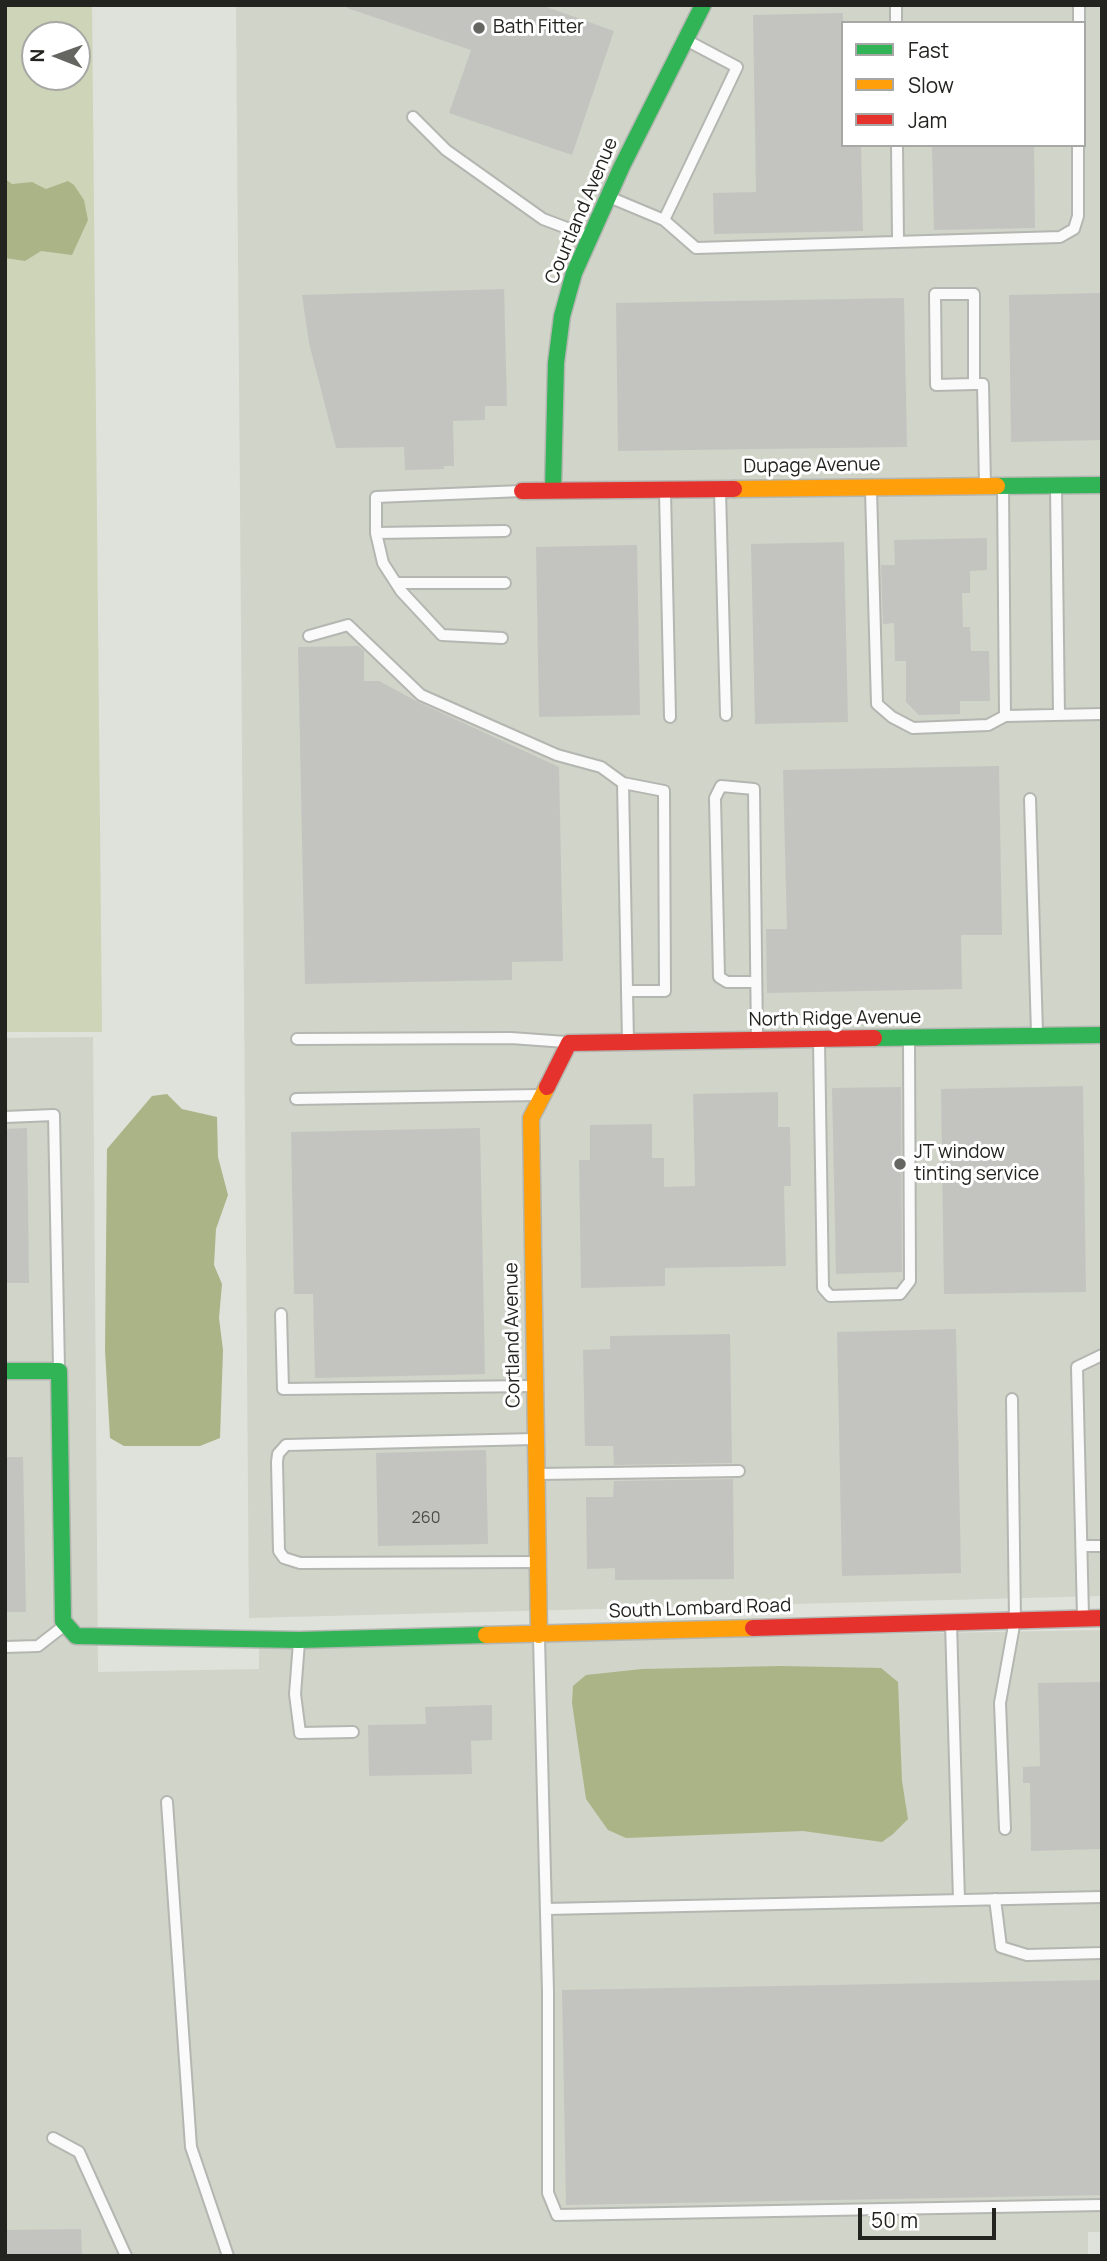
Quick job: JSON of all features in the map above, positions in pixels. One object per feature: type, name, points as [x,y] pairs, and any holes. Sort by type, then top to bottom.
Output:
[{"type":"street","name":"Courtland Avenue","points":[[554,491],[556,363],[562,316],[574,273],[703,5]]},
{"type":"street","name":"Dupage Avenue","points":[[522,491],[1102,485]]},
{"type":"street","name":"North Ridge Avenue","points":[[569,1043],[1102,1035]]},
{"type":"street","name":"Cortland Avenue","points":[[539,1635],[531,1118],[569,1043]]},
{"type":"street","points":[[5,1371],[59,1371],[62,1607],[65,1624]]},
{"type":"street","name":"South Lombard Road","points":[[65,1624],[76,1636],[97,1639],[299,1640],[1102,1618]]},
{"type":"lane","points":[[664,220],[737,67],[686,40]]},
{"type":"lane","points":[[413,117],[446,149],[543,219],[591,237]]},
{"type":"lane","points":[[897,147],[898,240]]},
{"type":"lane","points":[[609,197],[664,220],[696,248],[1060,237],[1074,229],[1078,216],[1079,147]]},
{"type":"lane","points":[[974,384],[974,294],[935,294],[936,385],[983,384],[985,485]]},
{"type":"lane","points":[[1003,485],[1005,716]]},
{"type":"lane","points":[[1056,485],[1059,715]]},
{"type":"lane","points":[[871,487],[877,704],[892,717],[913,728],[988,725],[1005,716],[1102,714]]},
{"type":"lane","points":[[665,489],[670,717]]},
{"type":"lane","points":[[720,489],[726,715]]},
{"type":"lane","points":[[502,638],[442,635],[396,583],[383,563],[376,533],[376,497],[522,491]]},
{"type":"lane","points":[[376,533],[505,531]]},
{"type":"lane","points":[[396,583],[506,583]]},
{"type":"lane","points":[[309,636],[348,625],[421,695],[557,755],[601,767],[624,783],[664,791],[665,991],[627,991]]},
{"type":"lane","points":[[624,783],[628,1042]]},
{"type":"lane","points":[[756,982],[727,982],[719,977],[715,798],[721,786],[754,789],[757,1041]]},
{"type":"lane","points":[[1030,799],[1037,1036]]},
{"type":"lane","points":[[297,1039],[511,1038],[569,1043]]},
{"type":"lane","points":[[819,1039],[823,1288],[831,1296],[900,1294],[910,1281],[909,1038]]},
{"type":"lane","points":[[296,1099],[542,1095]]},
{"type":"lane","points":[[5,1117],[54,1115],[59,1371]]},
{"type":"lane","points":[[281,1314],[283,1389],[534,1386]]},
{"type":"lane","points":[[1084,1619],[1077,1367],[1102,1355]]},
{"type":"lane","points":[[1005,1829],[1000,1703],[1015,1620],[1012,1399]]},
{"type":"lane","points":[[535,1439],[292,1444],[281,1449],[277,1462],[279,1551],[291,1562],[537,1562]]},
{"type":"lane","points":[[536,1474],[739,1471]]},
{"type":"lane","points":[[1082,1546],[1102,1546]]},
{"type":"lane","points":[[951,1621],[959,1900]]},
{"type":"lane","points":[[5,1647],[38,1646],[65,1624]]},
{"type":"lane","points":[[539,1635],[546,1909],[548,2193],[557,2215],[1102,2205]]},
{"type":"lane","points":[[299,1640],[295,1694],[300,1733],[354,1732]]},
{"type":"lane","points":[[167,1802],[191,2147],[228,2256]]},
{"type":"lane","points":[[546,1909],[1102,1897]]},
{"type":"lane","points":[[996,1899],[1002,1947],[1027,1955],[1102,1953]]},
{"type":"lane","points":[[52,2138],[79,2152],[126,2256]]},
{"type":"shaded area","points":[[5,5],[92,5],[102,1032],[5,1032]]},
{"type":"shaded area","points":[[236,5],[1102,5],[1102,1596],[249,1618]]},
{"type":"shaded area","points":[[5,179],[12,184],[32,182],[46,189],[68,181],[74,185],[84,200],[88,220],[72,255],[41,251],[25,261],[5,258]]},
{"type":"shaded area","points":[[93,1037],[98,1672],[259,1669],[259,1646],[1102,1630],[1102,2232],[1088,2232],[1088,2256],[5,2256],[5,1038]]},
{"type":"shaded area","points":[[167,1094],[182,1109],[217,1117],[218,1157],[228,1195],[216,1229],[214,1265],[222,1284],[219,1318],[223,1350],[220,1438],[200,1446],[124,1446],[110,1438],[105,1350],[107,1149],[152,1096]]},
{"type":"shaded area","points":[[780,1666],[881,1668],[898,1682],[902,1781],[908,1819],[893,1834],[882,1842],[803,1831],[626,1838],[608,1830],[586,1799],[572,1703],[573,1686],[586,1675],[642,1669]]},
{"type":"building","points":[[348,5],[541,5],[614,31],[572,155],[449,113],[471,50],[347,8]]},
{"type":"building","points":[[843,13],[841,147],[861,147],[863,231],[714,234],[713,193],[756,192],[753,15]]},
{"type":"building","points":[[932,147],[1034,147],[1035,228],[934,230]]},
{"type":"building","points":[[504,289],[507,406],[485,406],[485,420],[453,421],[454,466],[444,466],[444,469],[405,470],[404,447],[336,448],[309,343],[302,295]]},
{"type":"building","points":[[1102,293],[1102,440],[1011,442],[1009,295]]},
{"type":"building","points":[[904,298],[907,447],[618,451],[616,303]]},
{"type":"building","points":[[987,538],[987,570],[970,571],[970,593],[962,593],[963,627],[970,627],[971,651],[989,651],[990,701],[960,701],[960,714],[919,715],[906,702],[906,661],[895,661],[894,623],[883,624],[881,565],[895,565],[894,540]]},
{"type":"building","points":[[844,542],[848,722],[755,724],[751,544]]},
{"type":"building","points":[[637,545],[640,715],[539,717],[536,547]]},
{"type":"building","points":[[358,646],[364,651],[364,681],[379,681],[418,702],[559,767],[563,961],[512,962],[512,980],[305,984],[298,647]]},
{"type":"building","points":[[999,766],[1002,935],[961,935],[962,989],[767,993],[766,929],[787,929],[783,770]]},
{"type":"building","points":[[1083,1086],[1086,1292],[944,1294],[941,1089]]},
{"type":"building","points":[[901,1087],[902,1272],[836,1274],[832,1088]]},
{"type":"building","points":[[778,1092],[778,1127],[790,1127],[791,1186],[784,1186],[786,1266],[665,1268],[665,1286],[581,1288],[579,1160],[590,1160],[590,1125],[652,1124],[652,1158],[664,1158],[664,1187],[695,1186],[693,1094]]},
{"type":"building","points":[[27,1128],[29,1283],[5,1283],[5,1129]]},
{"type":"building","points":[[480,1128],[485,1374],[315,1378],[313,1294],[294,1294],[291,1132]]},
{"type":"building","points":[[956,1329],[961,1573],[842,1576],[837,1332]]},
{"type":"building","points":[[730,1334],[732,1463],[614,1465],[613,1446],[585,1446],[583,1350],[610,1349],[610,1336]]},
{"type":"building","points":[[486,1450],[488,1544],[378,1546],[376,1453]]},
{"type":"building","points":[[5,1457],[23,1457],[26,1612],[5,1612]]},
{"type":"building","points":[[733,1479],[734,1579],[615,1580],[615,1568],[587,1569],[586,1497],[613,1497],[614,1481]]},
{"type":"building","points":[[1102,1682],[1102,1849],[1031,1851],[1030,1783],[1023,1783],[1023,1767],[1040,1766],[1038,1683]]},
{"type":"building","points":[[492,1705],[492,1740],[471,1741],[472,1774],[369,1776],[368,1725],[426,1724],[425,1707]]},
{"type":"building","points":[[1102,1980],[1102,2195],[566,2205],[562,1990]]},
{"type":"building","points":[[81,2229],[82,2256],[5,2256],[5,2230]]},
{"type":"traffic: fast","points":[[553,490],[556,363],[562,316],[574,273],[622,166],[703,5]]},
{"type":"traffic: fast","points":[[997,486],[1102,485]]},
{"type":"traffic: fast","points":[[874,1038],[1102,1035]]},
{"type":"traffic: fast","points":[[5,1371],[59,1371],[63,1621],[76,1636],[299,1640],[486,1635]]},
{"type":"traffic: slow","points":[[734,489],[997,486]]},
{"type":"traffic: slow","points":[[539,1635],[531,1118],[547,1087]]},
{"type":"traffic: slow","points":[[486,1635],[753,1628]]},
{"type":"traffic: jam","points":[[522,491],[734,489]]},
{"type":"traffic: jam","points":[[547,1087],[569,1043],[874,1038]]},
{"type":"traffic: jam","points":[[753,1628],[1102,1618]]},
{"type":"place","name":"Bath Fitter","points":[[479,28]]},
{"type":"place","name":"JT window tinting service","points":[[900,1164]]}]
